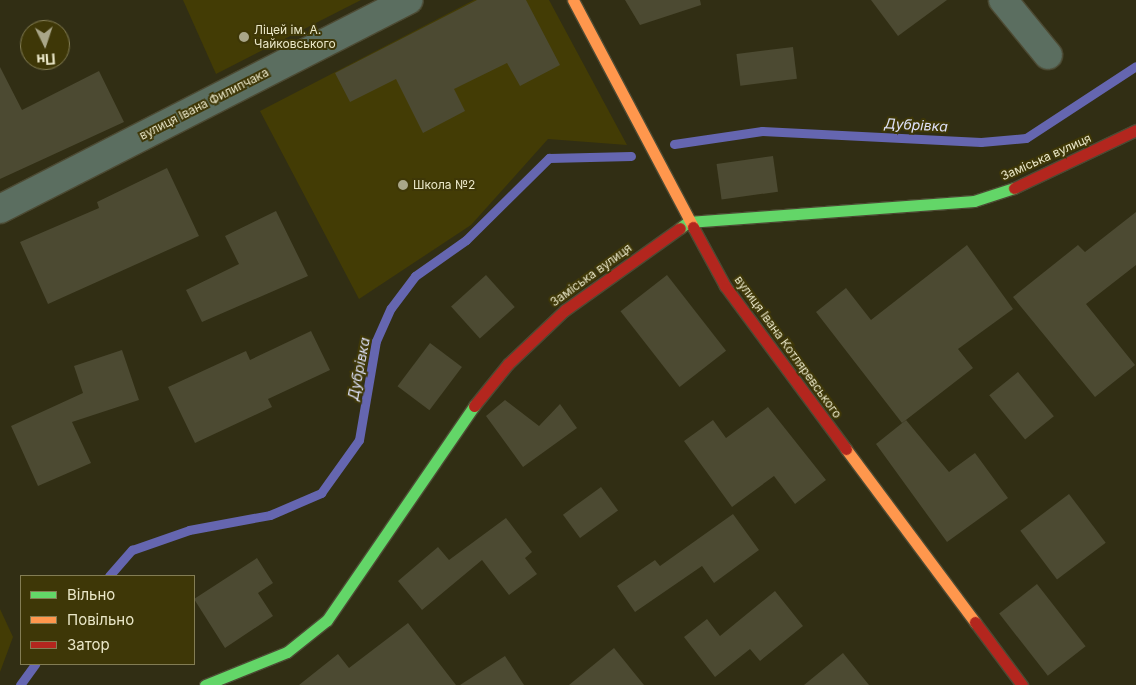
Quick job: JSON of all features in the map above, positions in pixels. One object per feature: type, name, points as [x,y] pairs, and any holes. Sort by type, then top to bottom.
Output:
[{"type":"street","name":"вулиця Івана Филипчака","points":[[0,209],[409,0]]},
{"type":"street","name":"вулиця Івана Котляревського","points":[[572,0],[688,222],[726,286],[1022,685]]},
{"type":"street","points":[[1003,0],[1048,55]]},
{"type":"street","name":"Заміська вулиця","points":[[205,685],[287,652],[327,620],[468,414],[508,364],[565,310],[688,222],[974,201],[1020,186],[1136,130]]},
{"type":"shaded area","name":"Ліцей ім. А. Чайковського","points":[[183,0],[361,0],[216,74]]},
{"type":"shaded area","name":"Школа №2","points":[[474,0],[549,0],[627,145],[548,139],[471,225],[359,299],[260,111]]},
{"type":"shaded area","points":[[0,609],[13,637],[0,672]]},
{"type":"building","points":[[477,0],[526,0],[560,65],[520,86],[507,63],[454,89],[465,111],[423,133],[396,79],[350,102],[335,73]]},
{"type":"building","points":[[625,0],[700,0],[701,5],[640,25]]},
{"type":"building","points":[[871,0],[947,0],[898,36]]},
{"type":"building","points":[[793,47],[797,79],[740,86],[736,54]]},
{"type":"building","points":[[0,67],[22,110],[99,71],[124,122],[0,179]]},
{"type":"building","points":[[773,156],[778,192],[722,200],[717,164]]},
{"type":"building","points":[[167,168],[199,236],[48,304],[20,242],[99,208],[97,202]]},
{"type":"building","points":[[276,211],[308,276],[202,322],[186,290],[239,264],[225,236]]},
{"type":"building","points":[[1136,212],[1136,265],[1086,304],[1135,365],[1095,397],[1013,297],[1078,245],[1085,252]]},
{"type":"building","points":[[967,245],[1013,309],[958,349],[973,368],[902,423],[816,312],[846,288],[871,320]]},
{"type":"building","points":[[486,275],[515,307],[480,338],[451,306]]},
{"type":"building","points":[[667,275],[726,351],[680,387],[621,311]]},
{"type":"building","points":[[311,331],[330,370],[268,399],[272,407],[195,443],[168,387],[246,351],[250,360]]},
{"type":"building","points":[[430,343],[462,367],[429,410],[398,386]]},
{"type":"building","points":[[122,350],[139,400],[72,422],[91,463],[38,486],[11,426],[83,393],[74,366]]},
{"type":"building","points":[[1018,372],[1054,416],[1025,440],[989,395]]},
{"type":"building","points":[[505,400],[539,426],[560,404],[577,428],[523,467],[486,416]]},
{"type":"building","points":[[768,407],[826,480],[795,504],[774,476],[732,507],[684,441],[713,420],[726,438]]},
{"type":"building","points":[[906,420],[949,472],[975,453],[1008,498],[947,542],[876,444]]},
{"type":"building","points":[[601,487],[618,510],[580,538],[563,515]]},
{"type":"building","points":[[1069,494],[1106,543],[1057,579],[1020,531]]},
{"type":"building","points":[[733,514],[759,550],[714,583],[702,566],[635,612],[617,586],[655,560],[660,566]]},
{"type":"building","points":[[506,518],[532,552],[525,558],[537,574],[509,595],[482,560],[422,610],[398,581],[438,547],[449,560]]},
{"type":"building","points":[[257,558],[273,583],[258,593],[273,616],[225,648],[195,598]]},
{"type":"building","points":[[1037,584],[1086,646],[1048,676],[999,614]]},
{"type":"building","points":[[775,591],[803,626],[760,661],[750,649],[715,677],[684,637],[707,619],[720,636]]},
{"type":"building","points":[[408,623],[456,685],[299,685],[338,654],[349,668]]},
{"type":"building","points":[[614,648],[644,685],[569,685]]},
{"type":"building","points":[[843,653],[869,685],[804,685]]},
{"type":"building","points":[[505,656],[524,685],[460,685]]},
{"type":"waterway","name":"Дубрівка","points":[[674,144],[762,131],[981,142],[1026,138],[1136,66]]},
{"type":"waterway","name":"Дубрівка","points":[[110,575],[132,550],[189,530],[270,515],[321,493],[359,440],[376,341],[391,308],[415,276],[466,240],[549,158],[631,156]]},
{"type":"waterway","name":"Дубрівка","points":[[20,685],[34,665]]},
{"type":"traffic: fast","points":[[680,228],[688,222],[974,201],[1014,188]]},
{"type":"traffic: fast","points":[[205,685],[287,652],[327,620],[474,406]]},
{"type":"traffic: slow","points":[[573,0],[693,227]]},
{"type":"traffic: slow","points":[[846,449],[975,622]]},
{"type":"traffic: jam","points":[[1014,188],[1136,130]]},
{"type":"traffic: jam","points":[[693,227],[725,286],[846,449]]},
{"type":"traffic: jam","points":[[474,406],[508,364],[565,310],[680,228]]},
{"type":"traffic: jam","points":[[975,622],[1022,685]]},
{"type":"place","name":"Ліцей ім. А. Чайковського","points":[[244,37]]},
{"type":"place","name":"Школа №2","points":[[403,185]]}]
